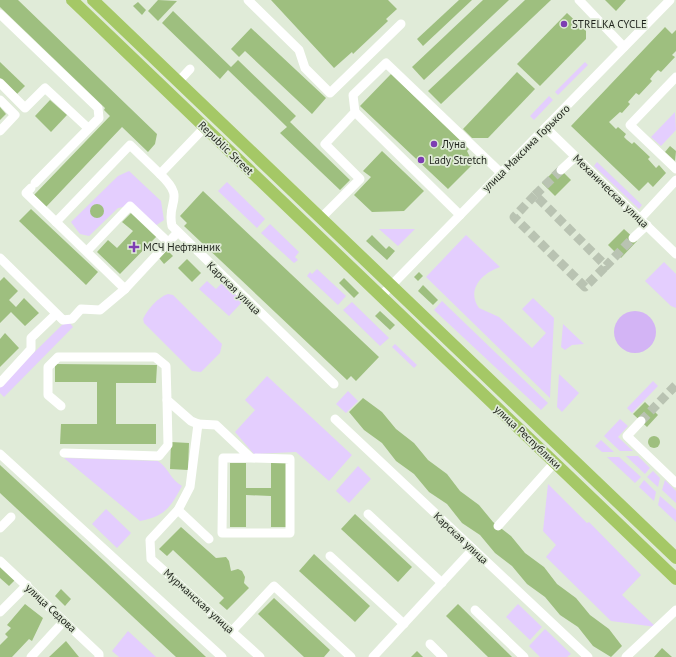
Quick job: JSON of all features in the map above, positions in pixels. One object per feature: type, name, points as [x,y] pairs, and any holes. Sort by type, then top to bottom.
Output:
[{"type":"main road","name":"Republic Street","points":[[72,0],[381,296]]},
{"type":"main road","name":"Republic Street","points":[[93,0],[390,285]]},
{"type":"main road","name":"улица Республики","points":[[390,285],[676,558]]},
{"type":"main road","name":"улица Республики","points":[[381,296],[676,578]]},
{"type":"street","points":[[248,0],[299,50],[304,68],[330,93],[401,24]]},
{"type":"street","points":[[579,0],[624,47]]},
{"type":"street","name":"улица Максима Горького","points":[[381,296],[390,285],[501,174],[670,0]]},
{"type":"street","points":[[0,14],[98,108],[99,118],[26,193],[125,289]]},
{"type":"street","points":[[460,215],[355,112],[353,95],[386,63],[501,174]]},
{"type":"street","points":[[178,82],[190,69]]},
{"type":"street","points":[[676,77],[630,125],[676,169]]},
{"type":"street","points":[[0,83],[25,108],[45,88],[88,128]]},
{"type":"street","points":[[0,100],[15,115],[0,131]]},
{"type":"street","points":[[321,218],[360,179],[325,144],[355,112]]},
{"type":"street","points":[[160,174],[205,127]]},
{"type":"street","name":"Механическая улица","points":[[546,128],[676,254]]},
{"type":"street","name":"Карская улица","points":[[56,222],[130,145],[171,185],[174,193],[170,219],[172,226],[177,233],[334,384]]},
{"type":"street","points":[[560,170],[575,157]]},
{"type":"street","points":[[633,238],[643,222],[676,180]]},
{"type":"street","points":[[87,251],[130,206],[169,243]]},
{"type":"street","points":[[0,258],[63,320],[72,318],[82,309],[100,310],[125,289],[177,233]]},
{"type":"street","points":[[0,383],[31,349],[31,338],[56,314]]},
{"type":"street","points":[[62,406],[48,395],[48,367],[58,357],[155,357],[166,366],[168,445],[159,456],[64,453]]},
{"type":"street","points":[[167,400],[191,421],[198,424],[216,425],[251,458],[290,459],[290,533],[222,533],[223,458],[251,458]]},
{"type":"street","name":"Карская улица","points":[[335,419],[588,657]]},
{"type":"street","points":[[641,421],[627,436],[676,483]]},
{"type":"street","points":[[198,424],[190,487],[178,510],[210,539]]},
{"type":"street","points":[[0,454],[222,657]]},
{"type":"street","points":[[498,526],[555,462]]},
{"type":"street","name":"Мурманская улица","points":[[178,510],[150,540],[151,559],[260,657]]},
{"type":"street","points":[[368,514],[442,583]]},
{"type":"street","points":[[0,528],[11,517]]},
{"type":"street","points":[[373,657],[473,549]]},
{"type":"street","points":[[330,556],[404,624]]},
{"type":"street","name":"улица Седова","points":[[0,561],[99,654],[99,657]]},
{"type":"street","points":[[0,612],[27,585]]},
{"type":"street","points":[[232,631],[274,586],[351,657]]},
{"type":"street","points":[[475,610],[524,657]]},
{"type":"street","points":[[626,657],[676,610]]},
{"type":"street","points":[[31,657],[64,621]]},
{"type":"street","points":[[430,644],[443,657]]},
{"type":"shaded area","points":[[585,62],[588,65],[558,95],[555,92]]},
{"type":"shaded area","points":[[549,96],[553,100],[534,120],[530,116]]},
{"type":"shaded area","points":[[675,112],[676,130],[661,146],[651,137]]},
{"type":"shaded area","points":[[597,162],[642,205],[639,209],[594,166]]},
{"type":"shaded area","points":[[129,171],[161,201],[164,220],[155,226],[133,205],[118,208],[89,236],[80,234],[71,222],[118,176]]},
{"type":"shaded area","points":[[227,182],[265,219],[257,228],[218,191]]},
{"type":"shaded area","points":[[270,224],[299,252],[295,257],[298,260],[294,263],[261,233]]},
{"type":"shaded area","points":[[379,229],[415,229],[398,246]]},
{"type":"shaded area","points":[[466,235],[500,267],[487,273],[478,283],[474,295],[475,301],[479,308],[499,317],[532,348],[546,333],[522,309],[533,298],[554,318],[550,398],[426,277]]},
{"type":"shaded area","points":[[664,262],[676,274],[676,308],[671,306],[645,281]]},
{"type":"shaded area","points":[[317,269],[346,296],[338,305],[307,276],[310,272],[312,274]]},
{"type":"shaded area","points":[[207,281],[216,289],[224,281],[244,300],[229,316],[199,289]]},
{"type":"shaded area","points":[[168,294],[173,295],[222,344],[220,353],[201,372],[192,371],[144,323],[143,319],[150,308],[160,298]]},
{"type":"shaded area","points":[[442,301],[548,403],[541,410],[434,310]]},
{"type":"shaded area","points":[[352,302],[389,338],[380,346],[343,310]]},
{"type":"shaded area","points":[[635,311],[650,317],[656,332],[650,347],[635,353],[620,347],[614,332],[620,317]]},
{"type":"shaded area","points":[[69,322],[73,327],[4,397],[0,393],[0,386],[62,325]]},
{"type":"shaded area","points":[[563,324],[584,344],[572,345],[565,350],[561,347]]},
{"type":"shaded area","points":[[395,344],[417,365],[414,368],[392,347]]},
{"type":"shaded area","points":[[559,374],[579,393],[562,412],[557,407]]},
{"type":"shaded area","points":[[267,376],[352,455],[329,481],[296,452],[254,454],[235,432],[255,410],[245,400]]},
{"type":"shaded area","points":[[653,381],[658,386],[632,413],[627,408]]},
{"type":"shaded area","points":[[348,391],[358,401],[346,413],[336,404]]},
{"type":"shaded area","points":[[620,419],[628,426],[618,437],[633,451],[620,451],[604,436]]},
{"type":"shaded area","points":[[601,440],[614,452],[602,452],[595,446]]},
{"type":"shaded area","points":[[626,456],[638,456],[650,468],[645,474]]},
{"type":"shaded area","points":[[607,457],[619,457],[641,477],[635,483]]},
{"type":"shaded area","points":[[64,458],[158,461],[182,486],[166,510],[155,517],[140,521]]},
{"type":"shaded area","points":[[358,466],[371,479],[349,503],[336,491]]},
{"type":"shaded area","points":[[653,471],[660,478],[658,487],[647,477]]},
{"type":"shaded area","points":[[644,480],[656,492],[654,501],[639,487]]},
{"type":"shaded area","points":[[665,480],[676,491],[676,503],[662,490]]},
{"type":"shaded area","points":[[548,484],[587,523],[589,522],[641,575],[622,595],[656,627],[611,621],[546,557],[556,545],[543,531]]},
{"type":"shaded area","points":[[660,496],[676,510],[676,522],[658,505]]},
{"type":"shaded area","points":[[106,509],[131,533],[117,548],[92,524]]},
{"type":"shaded area","points":[[518,604],[542,627],[530,640],[506,617]]},
{"type":"shaded area","points":[[545,629],[571,654],[567,657],[540,657],[529,646]]},
{"type":"shaded area","points":[[128,631],[156,657],[119,657],[112,651]]},
{"type":"building","points":[[0,0],[18,0],[157,134],[155,144],[148,152],[122,127],[46,207],[34,195],[110,116],[104,110],[105,108],[0,7]]},
{"type":"building","points":[[158,0],[177,1],[158,21],[148,11]]},
{"type":"building","points":[[271,0],[388,0],[397,9],[386,19],[388,21],[353,54],[352,52],[334,68]]},
{"type":"building","points":[[459,0],[472,0],[423,46],[417,39]]},
{"type":"building","points":[[483,0],[509,0],[424,80],[412,67]]},
{"type":"building","points":[[525,0],[551,0],[441,104],[428,91]]},
{"type":"building","points":[[605,0],[626,0],[616,11]]},
{"type":"building","points":[[138,2],[146,10],[142,15],[133,6]]},
{"type":"building","points":[[173,11],[231,67],[238,60],[296,116],[290,122],[350,180],[340,190],[280,133],[287,127],[228,70],[220,79],[162,23]]},
{"type":"building","points":[[567,13],[586,31],[586,39],[540,86],[517,64]]},
{"type":"building","points":[[665,27],[672,34],[676,30],[676,51],[672,55],[675,57],[661,72],[658,70],[654,74],[650,79],[652,81],[639,95],[636,93],[628,102],[630,104],[622,113],[620,112],[609,122],[616,129],[618,127],[626,134],[624,137],[627,140],[632,144],[634,142],[650,157],[648,159],[656,168],[659,165],[666,173],[653,187],[648,182],[639,191],[571,126]]},
{"type":"building","points":[[251,28],[326,98],[312,114],[245,51],[239,57],[231,49]]},
{"type":"building","points":[[0,62],[25,86],[17,94],[0,78]]},
{"type":"building","points":[[517,72],[535,89],[488,138],[472,138],[463,129]]},
{"type":"building","points":[[391,74],[469,149],[467,151],[470,157],[469,162],[472,165],[448,189],[360,106]]},
{"type":"building","points":[[50,100],[67,115],[51,132],[35,116]]},
{"type":"building","points":[[0,107],[6,114],[0,120]]},
{"type":"building","points":[[670,146],[676,151],[675,161],[665,152]]},
{"type":"building","points":[[382,151],[424,191],[404,211],[372,212],[354,195],[371,177],[363,171]]},
{"type":"building","points":[[558,167],[571,180],[555,196],[542,183]]},
{"type":"building","points":[[203,191],[379,357],[356,381],[351,376],[347,380],[184,226],[187,223],[180,216]]},
{"type":"building","points":[[97,204],[102,206],[104,211],[102,216],[97,218],[92,216],[90,211],[92,206]]},
{"type":"building","points":[[31,209],[98,272],[86,285],[19,221]]},
{"type":"building","points":[[132,212],[157,236],[120,274],[97,252],[108,240],[117,248],[133,231],[122,222]]},
{"type":"building","points":[[624,229],[637,241],[621,258],[608,245]]},
{"type":"building","points":[[372,235],[386,249],[389,246],[395,251],[387,260],[366,241]]},
{"type":"building","points":[[167,250],[173,256],[164,264],[159,258]]},
{"type":"building","points":[[187,259],[201,273],[192,282],[178,268]]},
{"type":"building","points":[[419,272],[423,276],[418,281],[414,277]]},
{"type":"building","points":[[4,277],[18,291],[9,300],[16,307],[24,298],[39,313],[25,326],[11,312],[0,323],[0,281]]},
{"type":"building","points":[[344,278],[359,293],[354,298],[339,283]]},
{"type":"building","points":[[423,285],[438,300],[433,305],[418,291]]},
{"type":"building","points":[[380,311],[395,325],[390,330],[375,316]]},
{"type":"building","points":[[5,333],[19,348],[0,367],[0,339]]},
{"type":"building","points":[[55,364],[157,365],[156,383],[116,383],[116,424],[156,424],[156,444],[60,444],[61,424],[97,424],[97,382],[55,382]]},
{"type":"building","points":[[363,398],[382,412],[396,429],[414,443],[428,460],[447,474],[460,491],[479,505],[493,522],[511,536],[525,553],[544,567],[557,584],[576,598],[590,615],[609,629],[622,646],[611,657],[593,646],[578,627],[560,615],[545,597],[527,584],[512,566],[495,553],[480,535],[462,523],[447,504],[429,492],[414,474],[396,461],[382,443],[364,430],[349,412]]},
{"type":"building","points":[[645,402],[658,415],[647,427],[633,414]]},
{"type":"building","points":[[652,436],[656,436],[660,442],[656,448],[652,448],[648,444],[648,440]]},
{"type":"building","points":[[171,442],[189,443],[188,470],[170,469]]},
{"type":"building","points":[[230,463],[246,463],[246,488],[271,488],[271,463],[288,463],[287,527],[271,527],[271,496],[246,495],[246,527],[230,527]]},
{"type":"building","points":[[0,465],[206,657],[176,657],[0,493]]},
{"type":"building","points":[[355,514],[412,567],[398,582],[341,529]]},
{"type":"building","points":[[181,527],[216,558],[226,557],[229,561],[231,571],[238,569],[242,571],[245,577],[244,583],[249,588],[227,610],[219,603],[224,598],[173,550],[167,556],[159,549]]},
{"type":"building","points":[[314,554],[370,606],[355,622],[299,571]]},
{"type":"building","points":[[0,566],[15,580],[9,586],[0,578]]},
{"type":"building","points":[[61,589],[71,599],[65,606],[55,596]]},
{"type":"building","points":[[274,598],[330,650],[324,657],[304,657],[258,614]]},
{"type":"building","points":[[25,604],[43,618],[32,641],[29,639],[12,657],[0,657],[0,645],[8,637],[5,634],[11,628],[7,625]]},
{"type":"building","points":[[458,604],[512,657],[488,657],[446,616]]},
{"type":"building","points":[[66,641],[79,657],[49,657]]},
{"type":"building","points":[[662,648],[672,657],[654,657]]},
{"type":"building","points":[[417,651],[423,657],[411,657]]},
{"type":"tunnel","points":[[561,170],[535,195],[606,266],[633,238]]},
{"type":"tunnel","points":[[535,195],[514,217],[585,287],[606,266]]},
{"type":"tunnel","points":[[641,421],[676,385]]},
{"type":"place","name":"STRELKA CYCLE","points":[[564,24]]},
{"type":"place","name":"Луна","points":[[434,144]]},
{"type":"place","name":"Lady Stretch","points":[[421,160]]},
{"type":"place","name":"МСЧ Нефтянник","points":[[134,247]]}]
